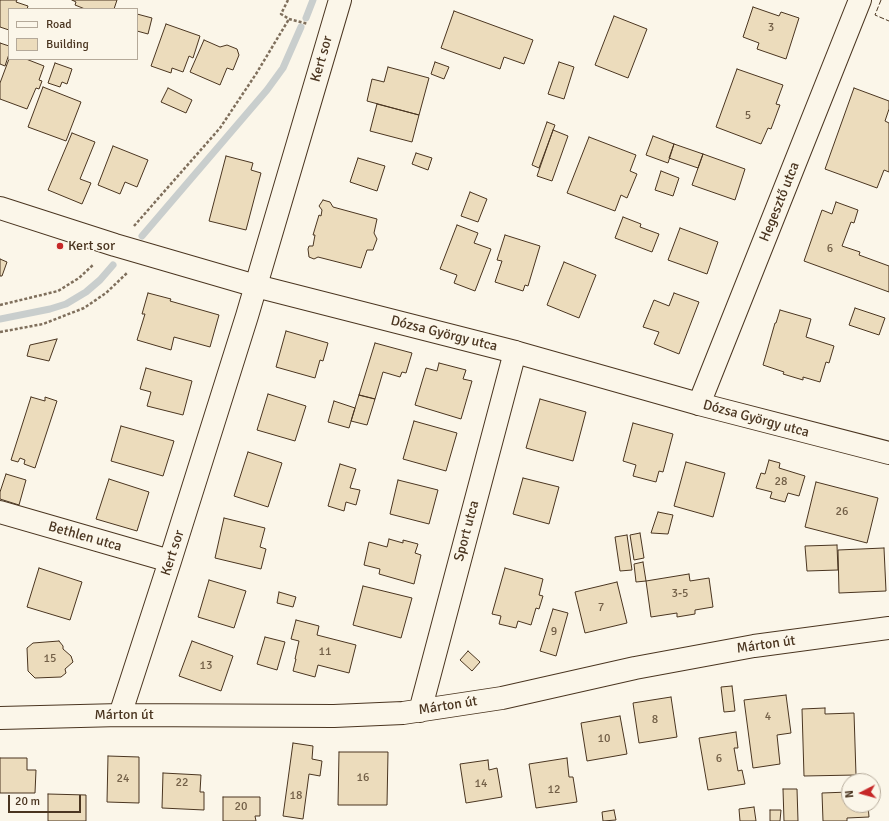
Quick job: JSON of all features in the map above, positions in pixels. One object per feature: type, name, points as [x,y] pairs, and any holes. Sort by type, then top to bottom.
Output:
[{"type":"street","name":"Kert sor","points":[[120,715],[256,286],[340,0]]},
{"type":"street","name":"Hegesztő utca","points":[[699,404],[860,0]]},
{"type":"street","name":"Dózsa György utca","points":[[0,208],[115,245],[256,286],[515,352],[699,404],[889,453]]},
{"type":"street","name":"Sport utca","points":[[420,711],[515,352]]},
{"type":"street","name":"Bethlen utca","points":[[0,512],[170,561]]},
{"type":"street","name":"Márton út","points":[[0,718],[120,715],[382,715],[420,711],[502,698],[635,668],[754,646],[889,628]]},
{"type":"path","points":[[288,0],[280,14],[314,26]]},
{"type":"path","points":[[0,305],[58,291],[79,278],[127,234],[220,128],[256,74],[289,18]]},
{"type":"path","points":[[0,332],[43,324],[84,308],[106,293],[124,277],[136,260],[144,253]]},
{"type":"building","points":[[0,0],[17,0],[16,2],[28,6],[27,8],[8,8],[8,30],[0,27]]},
{"type":"building","points":[[72,0],[117,0],[114,8],[82,8],[75,5],[76,2]]},
{"type":"building","points":[[753,7],[779,16],[781,12],[799,18],[786,59],[757,49],[759,43],[743,37]]},
{"type":"building","points":[[454,11],[533,40],[524,64],[504,57],[500,69],[441,48]]},
{"type":"building","points":[[138,14],[152,18],[148,34],[138,31]]},
{"type":"building","points":[[614,16],[647,29],[628,78],[595,65]]},
{"type":"building","points":[[166,24],[200,36],[193,58],[189,56],[183,72],[172,68],[171,73],[151,66]]},
{"type":"building","points":[[204,40],[220,47],[227,45],[237,49],[239,55],[233,70],[227,68],[220,85],[190,72]]},
{"type":"building","points":[[0,43],[8,46],[8,57],[5,66],[0,64]]},
{"type":"building","points":[[9,60],[29,60],[44,66],[39,80],[42,81],[39,89],[36,88],[27,109],[0,99],[0,83]]},
{"type":"building","points":[[435,62],[449,67],[444,79],[431,74]]},
{"type":"building","points":[[559,62],[574,67],[564,99],[548,94]]},
{"type":"building","points":[[55,63],[72,69],[67,84],[62,82],[60,87],[48,83]]},
{"type":"building","points":[[388,67],[429,78],[419,115],[367,101],[372,79],[384,82]]},
{"type":"building","points":[[737,69],[783,85],[776,104],[780,105],[771,129],[768,128],[761,144],[716,127]]},
{"type":"building","points":[[43,87],[81,102],[66,141],[28,127]]},
{"type":"building","points":[[168,88],[192,100],[186,113],[161,102]]},
{"type":"building","points":[[854,88],[889,101],[889,109],[885,121],[889,123],[889,172],[884,170],[877,188],[825,169]]},
{"type":"building","points":[[377,104],[419,115],[412,142],[370,131]]},
{"type":"building","points":[[547,122],[555,125],[539,168],[532,165]]},
{"type":"building","points":[[553,130],[568,136],[552,181],[537,176]]},
{"type":"building","points":[[72,133],[95,142],[80,179],[91,183],[82,204],[48,190]]},
{"type":"building","points":[[653,136],[674,144],[668,163],[646,155]]},
{"type":"building","points":[[589,137],[636,155],[630,171],[637,174],[627,198],[621,195],[615,211],[567,193]]},
{"type":"building","points":[[674,144],[703,154],[698,168],[669,158]]},
{"type":"building","points":[[113,146],[148,160],[137,187],[125,182],[120,194],[98,185]]},
{"type":"building","points":[[416,153],[432,158],[428,170],[412,164]]},
{"type":"building","points":[[703,154],[745,169],[735,200],[692,185]]},
{"type":"building","points":[[226,156],[253,163],[251,170],[261,173],[246,230],[209,221]]},
{"type":"building","points":[[358,158],[385,166],[377,191],[350,182]]},
{"type":"building","points":[[661,171],[679,178],[673,196],[655,190]]},
{"type":"building","points":[[470,192],[487,199],[478,222],[461,216]]},
{"type":"building","points":[[323,200],[330,202],[333,207],[377,219],[374,233],[377,239],[373,250],[367,250],[361,268],[318,257],[314,259],[309,257],[308,249],[309,246],[313,246],[315,235],[313,235],[322,210],[319,206]]},
{"type":"building","points":[[836,202],[858,210],[854,223],[851,222],[842,246],[860,252],[859,255],[889,266],[889,292],[804,261],[822,210],[832,214]]},
{"type":"building","points":[[623,217],[641,224],[640,227],[659,234],[652,252],[615,238]]},
{"type":"building","points":[[457,225],[478,233],[474,243],[491,249],[475,291],[454,283],[457,275],[440,269]]},
{"type":"building","points":[[680,228],[718,242],[707,274],[668,260]]},
{"type":"building","points":[[505,235],[540,246],[528,286],[525,285],[523,291],[495,282],[502,261],[497,260]]},
{"type":"building","points":[[0,259],[7,262],[2,276],[0,276]]},
{"type":"building","points":[[564,262],[596,275],[579,318],[547,305]]},
{"type":"building","points":[[148,293],[219,315],[210,347],[174,337],[171,350],[137,340],[145,314],[142,314]]},
{"type":"building","points":[[674,293],[699,302],[679,354],[654,344],[659,332],[643,327],[654,300],[669,306]]},
{"type":"building","points":[[855,308],[885,318],[879,335],[849,325]]},
{"type":"building","points":[[780,310],[811,319],[806,337],[834,346],[829,363],[826,362],[820,382],[803,377],[803,380],[783,374],[784,372],[763,365]]},
{"type":"building","points":[[286,331],[328,343],[323,361],[320,360],[315,378],[276,367]]},
{"type":"building","points":[[57,339],[49,361],[27,356],[30,345]]},
{"type":"building","points":[[375,343],[412,353],[406,373],[402,372],[400,377],[383,372],[375,399],[359,395]]},
{"type":"building","points":[[439,363],[466,370],[463,379],[472,381],[461,419],[415,405],[426,368],[437,371]]},
{"type":"building","points":[[146,368],[192,381],[183,415],[147,406],[151,392],[140,389]]},
{"type":"building","points":[[268,394],[306,406],[295,441],[257,430]]},
{"type":"building","points":[[359,395],[375,399],[367,425],[351,421]]},
{"type":"building","points":[[31,397],[45,401],[45,397],[57,401],[35,468],[24,464],[25,460],[20,458],[18,462],[11,460]]},
{"type":"building","points":[[540,399],[586,412],[573,461],[526,448]]},
{"type":"building","points":[[334,401],[355,408],[349,428],[328,422]]},
{"type":"building","points":[[414,421],[457,433],[446,471],[403,459]]},
{"type":"building","points":[[633,423],[673,434],[663,472],[659,471],[656,482],[633,476],[636,465],[623,461]]},
{"type":"building","points":[[121,426],[174,441],[163,476],[111,461]]},
{"type":"building","points":[[248,452],[282,463],[268,507],[234,496]]},
{"type":"building","points":[[769,460],[780,463],[779,468],[805,476],[799,496],[788,493],[785,502],[770,498],[772,492],[756,488],[761,473],[765,474]]},
{"type":"building","points":[[686,462],[725,473],[713,517],[674,506]]},
{"type":"building","points":[[340,464],[356,469],[350,488],[360,490],[356,505],[346,502],[344,511],[328,506]]},
{"type":"building","points":[[6,474],[26,480],[19,505],[0,499],[0,492]]},
{"type":"building","points":[[523,478],[559,487],[549,524],[513,514]]},
{"type":"building","points":[[109,479],[149,492],[137,531],[96,519]]},
{"type":"building","points":[[398,480],[438,490],[429,524],[390,514]]},
{"type":"building","points":[[816,482],[878,498],[867,543],[805,527]]},
{"type":"building","points":[[658,512],[673,515],[668,534],[651,533]]},
{"type":"building","points":[[224,518],[265,528],[260,547],[266,549],[261,569],[215,558]]},
{"type":"building","points":[[640,533],[644,558],[634,560],[630,535]]},
{"type":"building","points":[[627,535],[632,570],[620,571],[615,537]]},
{"type":"building","points":[[389,539],[403,543],[403,540],[418,544],[415,553],[421,555],[414,584],[379,574],[380,569],[364,565],[369,542],[387,547]]},
{"type":"building","points":[[837,545],[838,570],[807,571],[805,546]]},
{"type":"building","points":[[884,548],[886,591],[839,593],[838,550]]},
{"type":"building","points":[[643,562],[646,581],[636,582],[634,564]]},
{"type":"building","points":[[39,568],[82,582],[70,620],[27,607]]},
{"type":"building","points":[[505,568],[543,579],[539,595],[543,596],[539,609],[536,608],[531,625],[518,621],[516,628],[499,624],[501,616],[492,614]]},
{"type":"building","points":[[689,574],[690,581],[709,578],[713,607],[695,610],[695,614],[677,617],[677,613],[651,617],[646,581]]},
{"type":"building","points":[[209,580],[246,591],[234,628],[198,617]]},
{"type":"building","points":[[617,582],[627,623],[585,633],[575,592]]},
{"type":"building","points":[[363,586],[412,598],[401,638],[353,625]]},
{"type":"building","points":[[279,592],[296,597],[293,607],[277,603]]},
{"type":"building","points":[[553,609],[568,613],[556,656],[540,651]]},
{"type":"building","points":[[296,620],[319,626],[317,635],[356,645],[349,673],[318,665],[315,677],[293,671],[299,641],[291,639]]},
{"type":"building","points":[[265,637],[285,642],[277,670],[257,664]]},
{"type":"building","points":[[59,641],[63,646],[63,649],[71,656],[73,662],[65,669],[66,673],[61,677],[35,678],[28,671],[27,648],[33,643]]},
{"type":"building","points":[[192,641],[233,656],[221,691],[179,676]]},
{"type":"building","points":[[468,651],[480,662],[472,671],[460,660]]},
{"type":"building","points":[[732,686],[735,711],[724,712],[721,687]]},
{"type":"building","points":[[786,695],[791,733],[777,735],[780,764],[753,768],[744,700]]},
{"type":"building","points":[[671,697],[677,737],[639,743],[633,703]]},
{"type":"building","points":[[825,708],[825,714],[854,713],[856,773],[841,773],[841,775],[804,776],[802,709]]},
{"type":"building","points":[[620,716],[627,754],[587,761],[581,723]]},
{"type":"building","points":[[736,732],[738,748],[734,748],[738,771],[742,770],[745,784],[708,790],[699,738]]},
{"type":"building","points":[[293,743],[313,746],[312,759],[322,761],[320,776],[309,774],[303,819],[283,816]]},
{"type":"building","points":[[339,752],[388,752],[387,805],[338,805]]},
{"type":"building","points":[[108,756],[139,757],[139,803],[107,802]]},
{"type":"building","points":[[0,758],[27,758],[27,770],[36,770],[35,793],[0,793]]},
{"type":"building","points":[[567,758],[569,777],[573,777],[577,802],[536,808],[529,764]]},
{"type":"building","points":[[488,760],[489,770],[497,768],[502,797],[466,803],[460,764]]},
{"type":"building","points":[[163,773],[201,775],[200,792],[204,792],[204,810],[162,808]]},
{"type":"building","points":[[783,789],[797,789],[798,821],[784,821]]},
{"type":"building","points":[[841,792],[841,813],[869,813],[869,817],[847,818],[847,821],[823,821],[822,793]]},
{"type":"building","points":[[48,794],[86,795],[86,821],[48,821]]},
{"type":"building","points":[[223,797],[260,797],[260,816],[255,816],[256,821],[223,821]]},
{"type":"building","points":[[754,807],[756,821],[740,821],[739,809]]},
{"type":"building","points":[[614,810],[616,820],[603,821],[602,812]]},
{"type":"building","points":[[770,810],[781,810],[780,821],[770,821]]},
{"type":"waterway","points":[[306,18],[313,0]]},
{"type":"waterway","points":[[142,236],[267,90],[283,68],[301,27]]},
{"type":"waterway","points":[[0,319],[50,309],[66,304],[86,292],[100,280],[113,265]]},
{"type":"fence","points":[[881,0],[875,15],[889,21]]},
{"type":"place","name":"Kert sor","points":[[60,246]]}]
